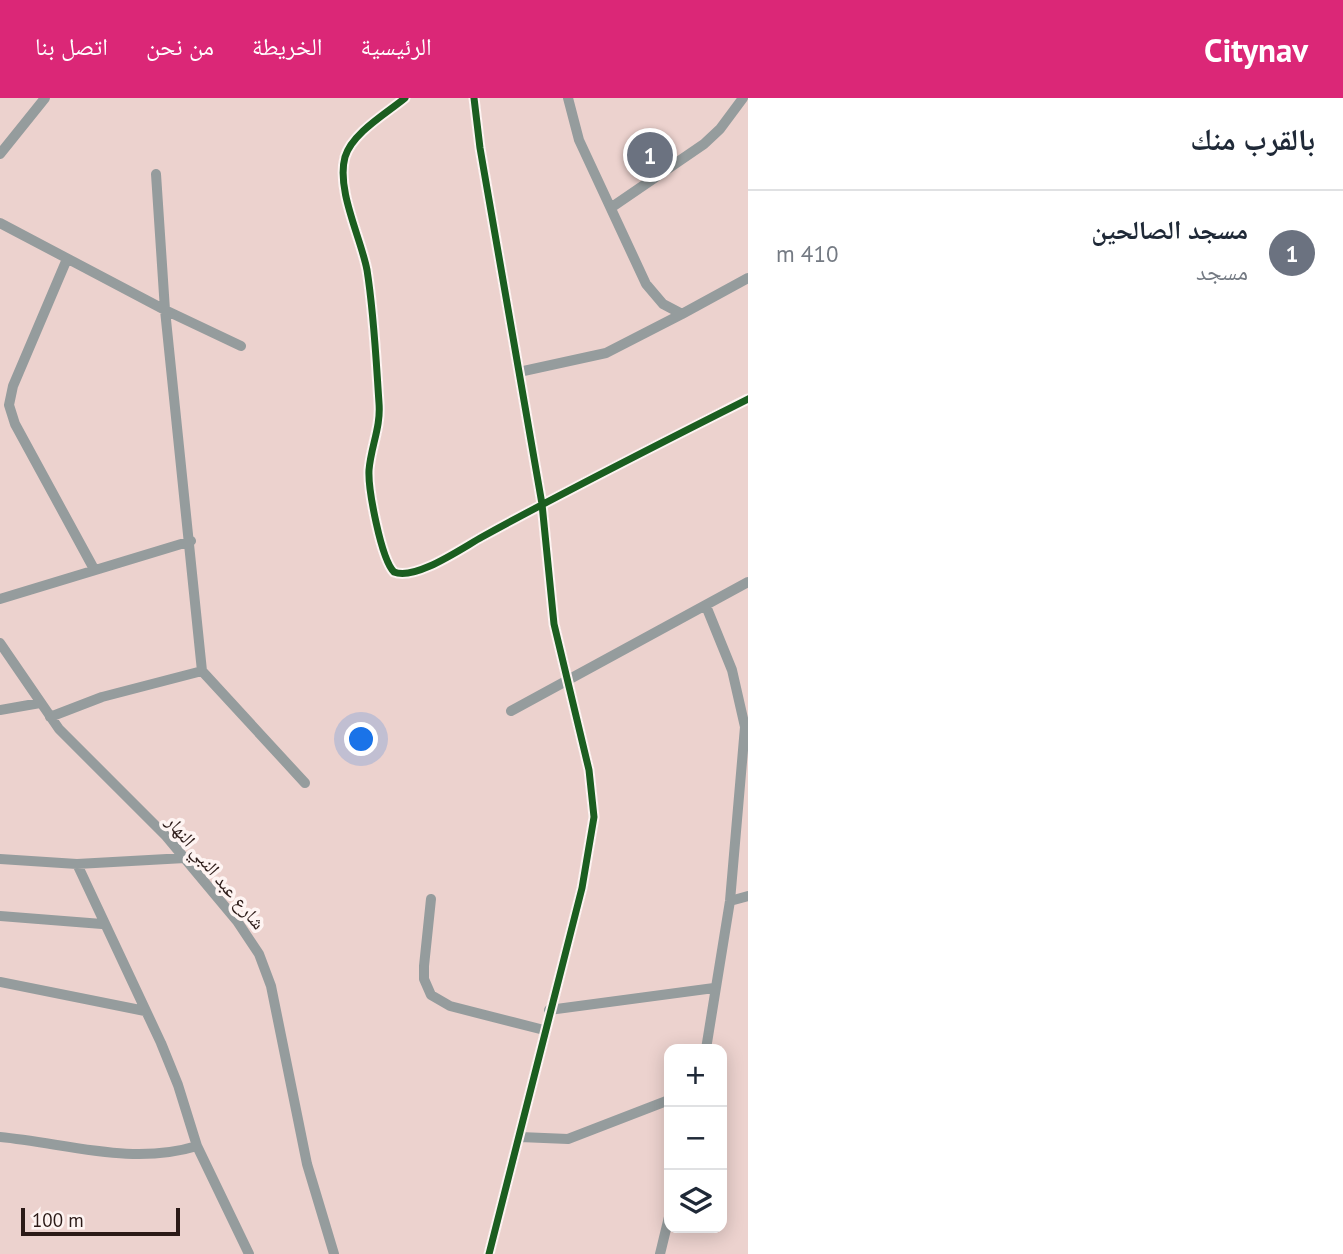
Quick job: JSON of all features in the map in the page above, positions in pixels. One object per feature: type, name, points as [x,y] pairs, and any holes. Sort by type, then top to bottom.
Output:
[{"type":"street","points":[[0,154],[46,98]]},
{"type":"street","points":[[405,98],[354,142],[344,161],[355,237],[365,263],[370,294],[380,423],[369,467],[369,481],[391,568],[401,575],[418,570],[542,503],[748,399]]},
{"type":"street","points":[[474,98],[542,503],[554,624],[589,770],[594,817],[589,855],[489,1254]]},
{"type":"street","points":[[568,98],[579,140],[652,295],[682,314]]},
{"type":"street","points":[[612,207],[704,144],[720,129],[743,98]]},
{"type":"street","points":[[156,174],[165,310],[191,541],[202,671],[305,783]]},
{"type":"street","points":[[0,223],[165,310],[241,346]]},
{"type":"street","points":[[67,259],[13,386],[9,405],[21,437],[94,569]]},
{"type":"street","points":[[519,372],[606,353],[748,278]]},
{"type":"street","points":[[0,599],[191,541]]},
{"type":"street","points":[[510,712],[748,582]]},
{"type":"street","points":[[706,606],[737,685],[746,737],[730,901],[707,1044]]},
{"type":"street","name":"شارع عبد النبي النهار","points":[[0,643],[50,717],[185,858],[249,937],[265,968],[307,1164],[334,1254]]},
{"type":"street","points":[[50,717],[102,697],[202,671]]},
{"type":"street","points":[[0,710],[40,703]]},
{"type":"street","points":[[0,859],[76,864],[185,858]]},
{"type":"street","points":[[76,864],[178,1084],[197,1146],[249,1254]]},
{"type":"street","points":[[730,901],[748,896]]},
{"type":"street","points":[[430,899],[424,979],[432,995],[450,1006],[544,1030]]},
{"type":"street","points":[[0,916],[102,924]]},
{"type":"street","points":[[0,982],[145,1012]]},
{"type":"street","points":[[550,1010],[714,988]]},
{"type":"street","points":[[520,1137],[568,1139],[664,1102]]},
{"type":"street","points":[[0,1137],[135,1154],[167,1154],[197,1146]]},
{"type":"street","points":[[660,1254],[665,1233]]},
{"type":"cycle path","points":[[405,98],[355,140],[345,157],[343,170],[346,199],[367,270],[373,320],[379,412],[369,470],[371,492],[384,553],[394,572],[403,574],[426,568],[748,399]]},
{"type":"cycle path","points":[[474,98],[480,148],[542,504],[554,624],[589,770],[594,817],[582,888],[489,1254]]},
{"type":"place","name":"مسجد الصالحين","points":[[650,155]]}]
